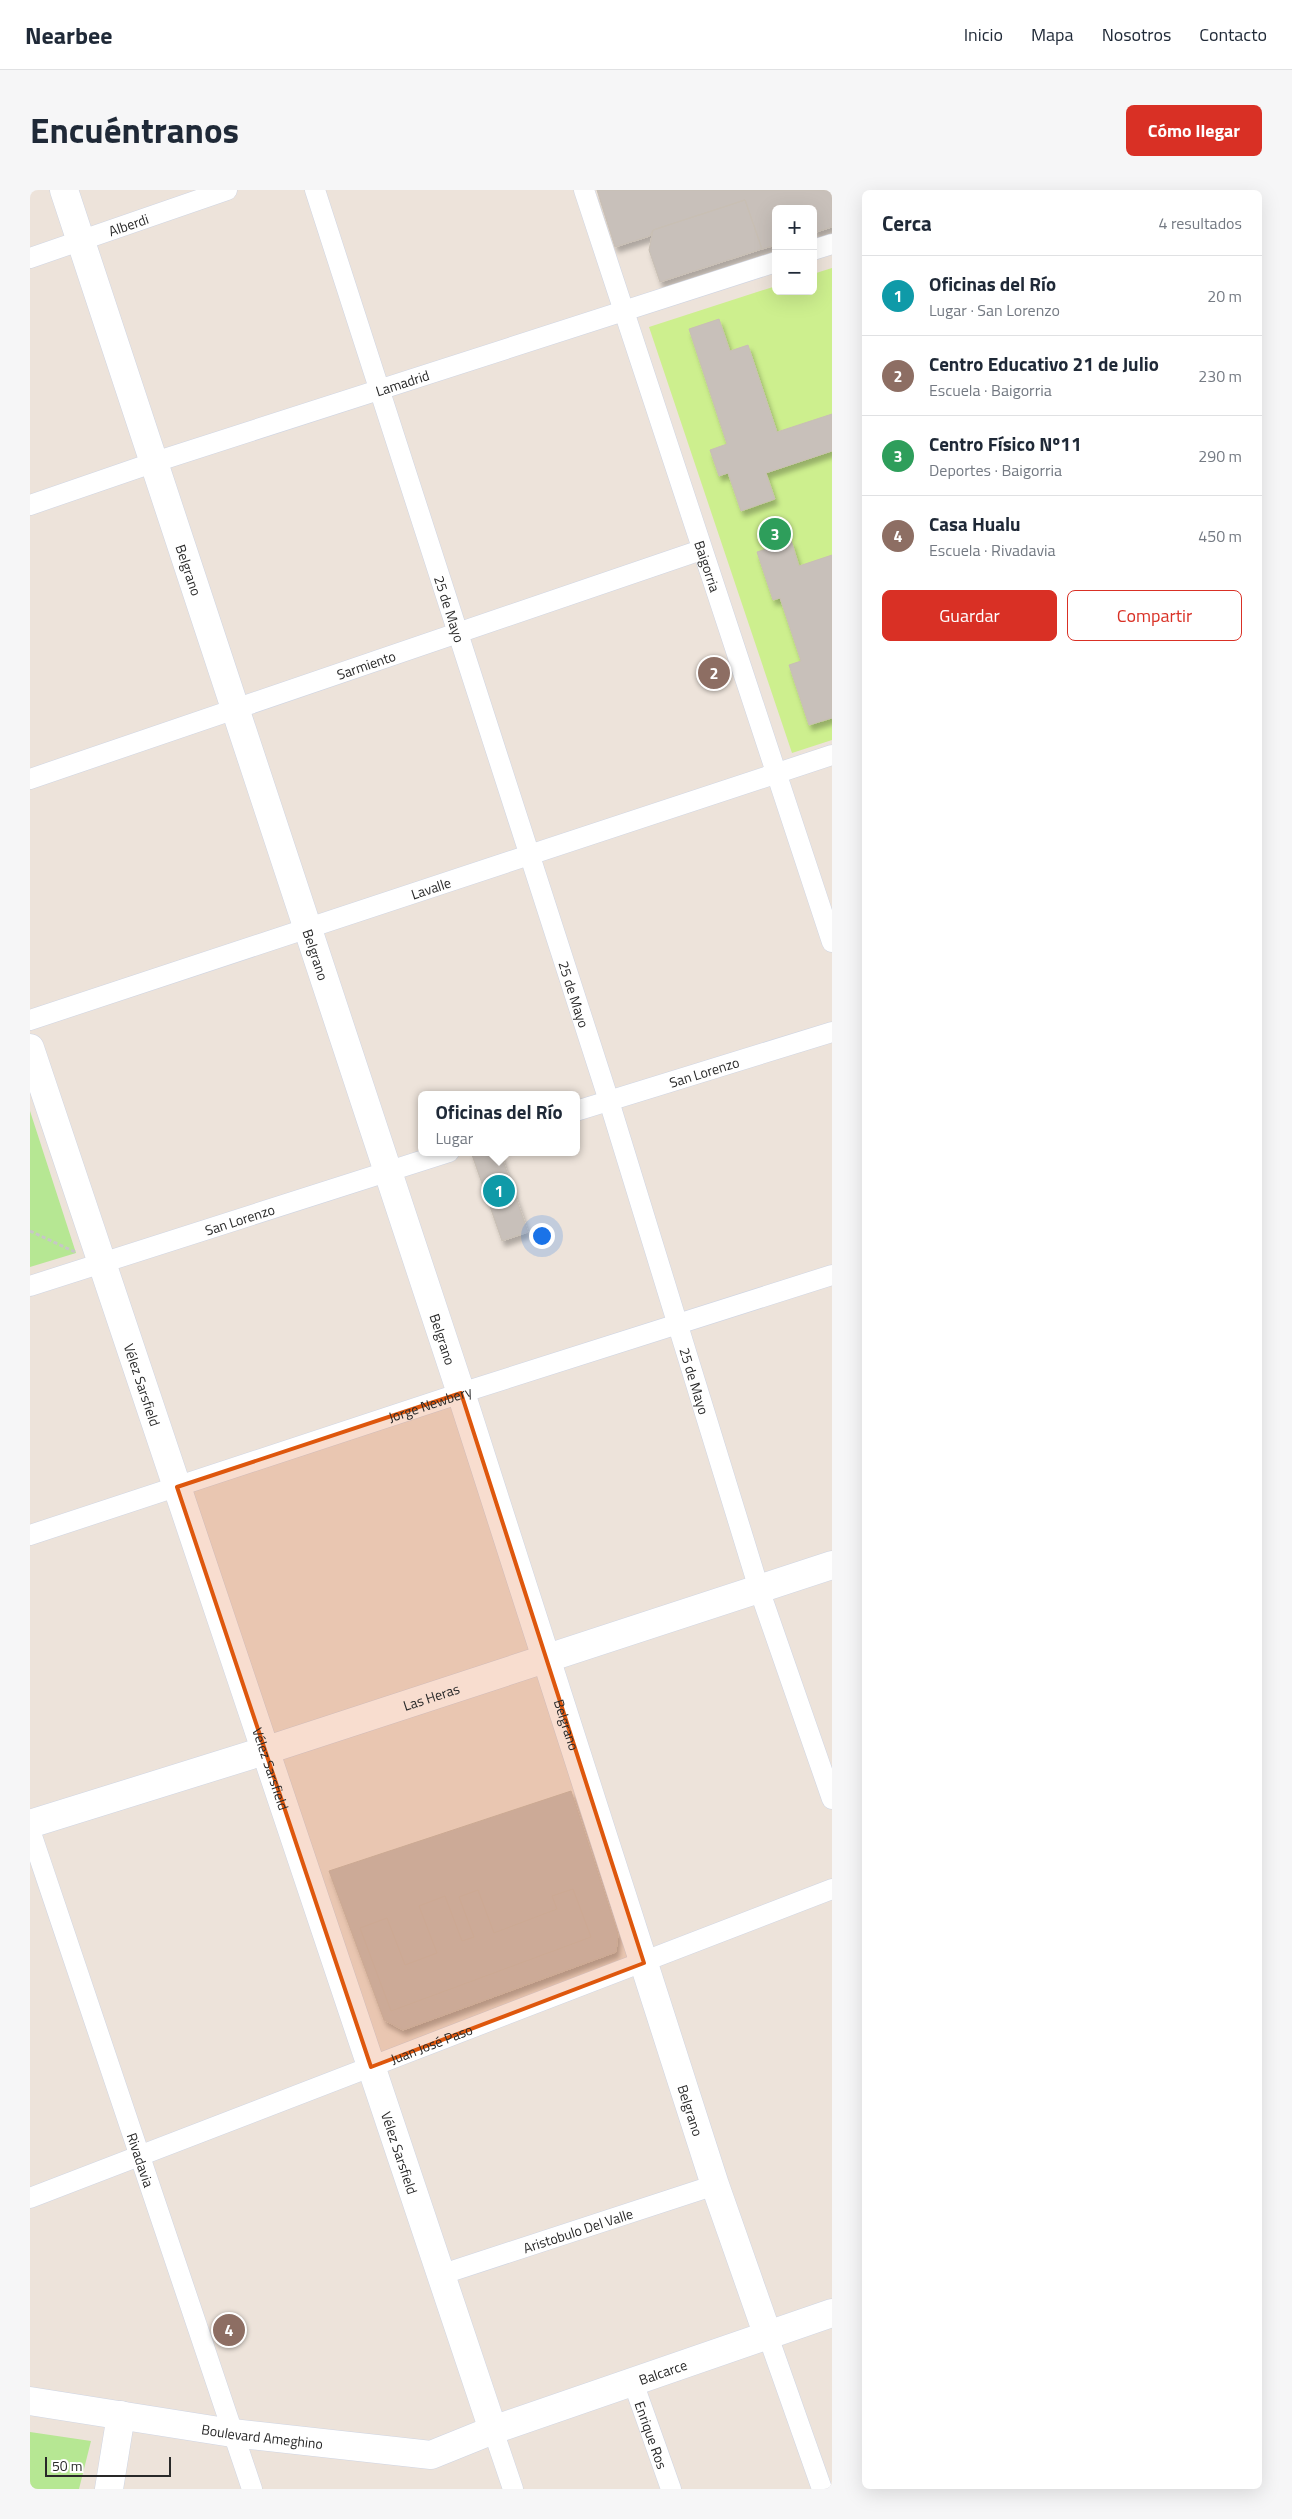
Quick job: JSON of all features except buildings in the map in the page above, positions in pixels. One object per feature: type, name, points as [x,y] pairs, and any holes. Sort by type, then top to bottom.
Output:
[{"type":"main road","name":"Belgrano","points":[[64,190],[461,1393],[715,2185],[768,2336]]},
{"type":"main road","name":"Vélez Sarsfield","points":[[30,1048],[493,2430]]},
{"type":"main road","name":"Las Heras","points":[[30,1824],[264,1751],[546,1657],[832,1565]]},
{"type":"main road","name":"Balcarce","points":[[493,2430],[832,2313]]},
{"type":"main road","name":"Boulevard Ameghino","points":[[30,2400],[232,2433],[431,2454],[493,2430]]},
{"type":"main road","points":[[109,2489],[121,2415]]},
{"type":"street","name":"Alberdi","points":[[30,258],[227,190]]},
{"type":"street","name":"25 de Mayo","points":[[315,190],[608,1101],[679,1325],[759,1589],[832,1799]]},
{"type":"street","name":"Baigorria","points":[[584,190],[701,550],[832,942]]},
{"type":"street","points":[[817,249],[832,244]]},
{"type":"street","name":"Lamadrid","points":[[30,505],[155,462],[772,263]]},
{"type":"street","name":"Sarmiento","points":[[30,779],[235,710],[457,631],[701,550]]},
{"type":"street","name":"Lavalle","points":[[30,1020],[832,755]]},
{"type":"street","name":"San Lorenzo","points":[[580,1110],[832,1032]]},
{"type":"street","name":"San Lorenzo","points":[[30,1286],[437,1156]]},
{"type":"street","name":"Jorge Newbery","points":[[30,1535],[461,1393],[832,1275]]},
{"type":"street","name":"Rivadavia","points":[[30,1830],[252,2489]]},
{"type":"street","name":"Juan José Paso","points":[[30,2198],[832,1889]]},
{"type":"street","name":"Aristobulo Del Valle","points":[[440,2275],[715,2185]]},
{"type":"street","name":"Belgrano","points":[[768,2336],[822,2489]]},
{"type":"street","name":"Enrique Ros","points":[[632,2382],[671,2489]]},
{"type":"street","name":"Vélez Sarsfield","points":[[493,2430],[513,2489]]},
{"type":"path","points":[[30,1231],[101,1263]]},
{"type":"highlighted area","points":[[461,1393],[644,1963],[371,2067],[177,1487]]},
{"type":"green space","points":[[832,268],[832,740],[792,753],[649,327],[772,287],[772,295],[817,295],[817,273]]},
{"type":"green space","points":[[30,1111],[76,1253],[30,1267]]},
{"type":"green space","points":[[30,2432],[91,2441],[79,2489],[30,2489]]},
{"type":"place","name":"Centro Físico Nº11","points":[[775,534]]},
{"type":"place","name":"Centro Educativo 21 de Julio","points":[[714,673]]},
{"type":"place","name":"Oficinas del Río","points":[[499,1191]]},
{"type":"place","name":"Casa Hualu","points":[[229,2330]]}]
